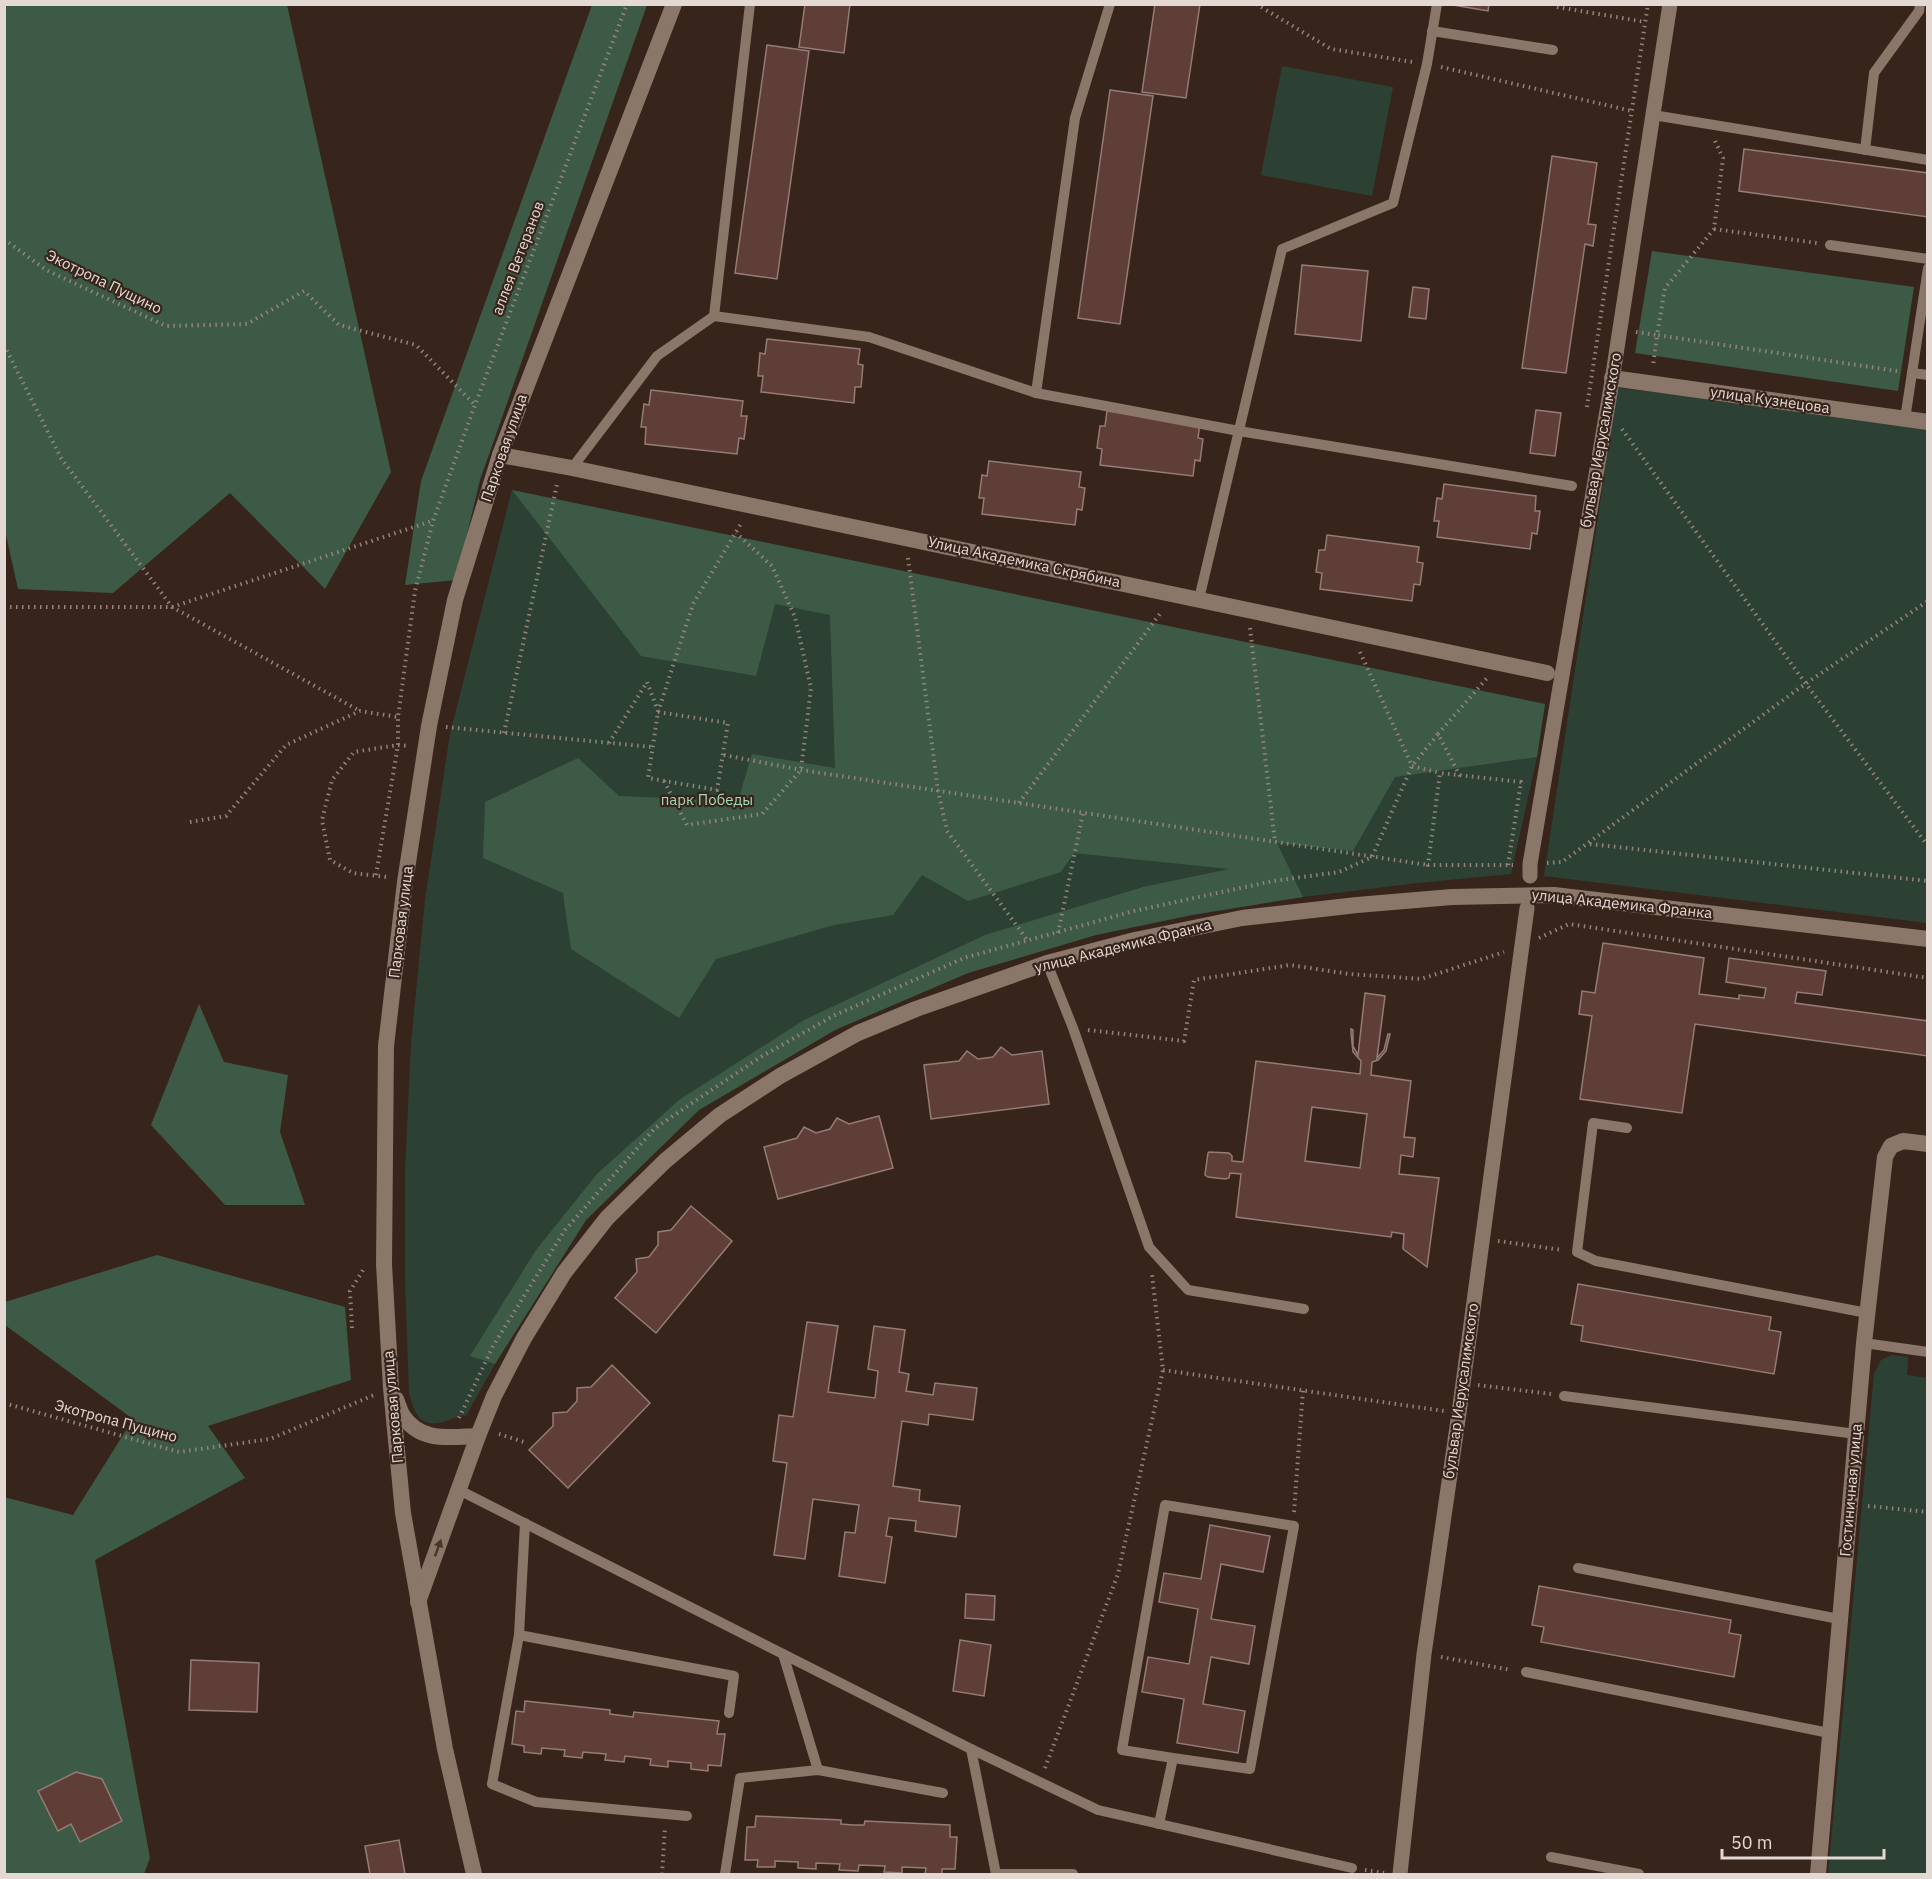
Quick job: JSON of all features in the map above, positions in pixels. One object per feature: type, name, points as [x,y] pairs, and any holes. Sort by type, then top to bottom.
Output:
[{"type":"street","name":"Парковая улица","points":[[474,1875],[445,1749],[403,1513],[391,1388],[384,1264],[386,1046],[405,882],[429,726],[455,600],[500,455],[674,4]]},
{"type":"street","name":"бульвар Иерусалимского","points":[[1530,870],[1607,409],[1671,4]]},
{"type":"street","name":"улица Кузнецова","points":[[1612,378],[1928,422]]},
{"type":"street","name":"Улица Академика Скрябина","points":[[500,455],[572,468],[1547,673]]},
{"type":"street","name":"улица Академика Франка","points":[[418,1603],[494,1396],[524,1338],[564,1273],[607,1218],[674,1153],[720,1115],[780,1076],[858,1033],[1047,963],[1135,940],[1242,918],[1357,904],[1452,897],[1554,895],[1928,939]]},
{"type":"street","name":"бульвар Иерусалимского","points":[[1400,1875],[1424,1654],[1527,908]]},
{"type":"street","name":"Гостиничная улица","points":[[1818,1875],[1864,1342],[1885,1157],[1891,1146],[1903,1141],[1928,1144]]},
{"type":"street","points":[[391,1388],[404,1417],[420,1433],[443,1437],[478,1436]]},
{"type":"lane","points":[[714,316],[750,4]]},
{"type":"lane","points":[[1036,393],[1075,118],[1110,4]]},
{"type":"lane","points":[[1199,599],[1282,249],[1393,203],[1427,64],[1437,4]]},
{"type":"lane","points":[[1865,150],[1874,73],[1919,11],[1920,4]]},
{"type":"lane","points":[[1432,31],[1553,50]]},
{"type":"lane","points":[[1653,115],[1928,160]]},
{"type":"lane","points":[[1830,244],[1928,259]]},
{"type":"lane","points":[[1905,419],[1928,268]]},
{"type":"lane","points":[[572,468],[657,356],[714,316],[869,337],[1036,393],[1239,431],[1572,486]]},
{"type":"lane","points":[[1912,373],[1928,375]]},
{"type":"lane","points":[[1047,963],[1149,1247],[1188,1290],[1304,1309]]},
{"type":"lane","points":[[1627,1128],[1593,1123],[1577,1252],[1596,1261],[1867,1313]]},
{"type":"lane","points":[[1864,1342],[1928,1352]]},
{"type":"lane","points":[[1564,1396],[1856,1434]]},
{"type":"lane","points":[[459,1490],[971,1749],[1098,1810],[1352,1868]]},
{"type":"lane","points":[[1165,1505],[1294,1526],[1250,1769],[1173,1758],[1122,1750],[1165,1505]]},
{"type":"lane","points":[[525,1523],[519,1635],[492,1784],[536,1802],[687,1816]]},
{"type":"lane","points":[[1578,1568],[1839,1619]]},
{"type":"lane","points":[[519,1635],[734,1676],[729,1713]]},
{"type":"lane","points":[[783,1654],[818,1770]]},
{"type":"lane","points":[[1526,1672],[1829,1733]]},
{"type":"lane","points":[[971,1749],[996,1874],[1073,1875]]},
{"type":"lane","points":[[1159,1824],[1173,1758]]},
{"type":"lane","points":[[726,1875],[740,1778],[818,1770],[943,1793]]},
{"type":"lane","points":[[1551,1857],[1638,1875]]},
{"type":"path","name":"аллея Ветеранов","points":[[376,875],[398,745],[398,717],[415,591],[433,521],[627,4]]},
{"type":"path","points":[[1256,4],[1331,49],[1427,64],[1653,115]]},
{"type":"path","points":[[1586,416],[1648,4]]},
{"type":"path","points":[[1557,7],[1645,22]]},
{"type":"path","points":[[1651,383],[1665,288],[1714,229],[1723,158],[1707,124]]},
{"type":"path","points":[[1714,229],[1830,244]]},
{"type":"path","name":"Экотропа Пущино","points":[[4,239],[46,270],[166,326],[247,324],[304,291],[339,325],[416,345],[475,405]]},
{"type":"path","points":[[1657,335],[1912,373]]},
{"type":"path","points":[[4,345],[61,458],[172,607],[360,711],[398,717]]},
{"type":"path","points":[[1607,409],[1805,684],[1928,846]]},
{"type":"path","points":[[504,733],[557,483]]},
{"type":"path","points":[[658,712],[728,723],[717,790],[648,778],[658,712],[693,604],[744,519]]},
{"type":"path","points":[[4,607],[172,607],[433,521]]},
{"type":"path","points":[[664,781],[687,825],[762,814],[801,770],[811,688],[795,617],[772,566],[736,533]]},
{"type":"path","points":[[908,557],[938,791],[947,831],[1028,941]]},
{"type":"path","points":[[1530,870],[1562,862],[1805,684],[1928,601]]},
{"type":"path","points":[[1249,618],[1275,842]]},
{"type":"path","points":[[1019,803],[1152,623]]},
{"type":"path","points":[[1359,651],[1413,766]]},
{"type":"path","points":[[458,1421],[493,1346],[565,1230],[655,1128],[759,1058],[833,1016],[963,958],[1134,911],[1250,886],[1339,872],[1372,857],[1413,766],[1494,670]]},
{"type":"path","points":[[609,743],[646,682],[658,712]]},
{"type":"path","points":[[190,822],[226,816],[286,746],[360,711]]},
{"type":"path","points":[[446,727],[652,747]]},
{"type":"path","points":[[1438,734],[1460,776]]},
{"type":"path","points":[[386,877],[353,873],[330,860],[322,820],[332,780],[354,752],[398,745],[427,747]]},
{"type":"path","points":[[724,755],[801,770],[1428,865],[1508,865],[1521,782],[1460,776],[1413,766]]},
{"type":"path","points":[[1428,865],[1440,773]]},
{"type":"path","points":[[1058,933],[1083,813]]},
{"type":"path","points":[[1589,843],[1928,880]]},
{"type":"path","points":[[1072,1028],[1184,1041],[1194,980],[1290,965],[1349,974],[1421,979],[1523,946],[1569,924],[1928,978]]},
{"type":"path","points":[[1483,1239],[1577,1252]]},
{"type":"path","points":[[1046,1764],[1118,1574],[1162,1370],[1149,1247]]},
{"type":"path","points":[[1162,1370],[1459,1413]]},
{"type":"path","points":[[1463,1383],[1564,1396]]},
{"type":"path","name":"Экотропа Пущино","points":[[4,1403],[179,1452],[270,1439],[391,1388]]},
{"type":"path","points":[[1294,1526],[1303,1390]]},
{"type":"path","points":[[498,1434],[524,1442]]},
{"type":"path","points":[[1850,1505],[1928,1512]]},
{"type":"path","points":[[1424,1654],[1526,1672]]},
{"type":"path","points":[[662,1875],[666,1814]]},
{"type":"green space","points":[[4,5],[287,5],[391,472],[325,589],[230,493],[113,593],[18,589],[4,526]]},
{"type":"green space","points":[[592,5],[647,5],[480,480],[456,580],[405,585],[421,481]]},
{"type":"green space","points":[[1282,66],[1393,87],[1372,196],[1261,175]]},
{"type":"green space","points":[[1652,251],[1914,287],[1898,391],[1635,353]]},
{"type":"green space","points":[[1611,387],[1927,422],[1927,923],[1544,876],[1613,417]]},
{"type":"green space","name":"парк Победы","points":[[512,490],[1545,704],[1537,757],[1511,874],[1303,897],[1192,915],[1096,935],[968,973],[835,1030],[699,1110],[586,1220],[495,1364],[466,1416],[435,1423],[423,1421],[413,1407],[409,1393],[405,1279],[405,1172],[411,1043],[425,900],[450,734]]},
{"type":"green space","points":[[512,490],[1545,704],[1537,757],[1395,777],[1353,851],[1277,843],[1303,897],[1192,915],[1096,935],[968,973],[835,1030],[699,1110],[586,1220],[495,1364],[470,1356],[536,1250],[597,1174],[679,1100],[804,1020],[985,935],[1143,887],[1229,869],[1074,853],[1061,872],[968,901],[922,875],[893,915],[834,925],[716,959],[679,1018],[571,949],[563,893],[483,858],[485,802],[578,758],[619,796],[738,801],[752,754],[835,768],[830,615],[775,604],[756,676],[641,656]]},
{"type":"green space","points":[[199,1004],[224,1062],[288,1075],[280,1132],[305,1205],[225,1205],[151,1125]]},
{"type":"green space","points":[[157,1255],[345,1307],[351,1380],[208,1426],[245,1478],[95,1560],[150,1858],[144,1874],[5,1874],[4,1497],[73,1515],[133,1419],[5,1325],[5,1302]]},
{"type":"green space","points":[[1892,1355],[1908,1357],[1907,1375],[1927,1378],[1927,1874],[1828,1874],[1874,1374],[1881,1360]]},
{"type":"building","points":[[805,4],[850,4],[844,53],[799,47]]},
{"type":"building","points":[[1155,4],[1200,4],[1186,98],[1142,92]]},
{"type":"building","points":[[1447,4],[1489,4],[1488,11]]},
{"type":"building","points":[[767,45],[809,51],[777,279],[735,273]]},
{"type":"building","points":[[1110,90],[1153,96],[1120,324],[1078,318]]},
{"type":"building","points":[[1744,149],[1928,173],[1928,217],[1739,191]]},
{"type":"building","points":[[1552,156],[1597,163],[1588,224],[1596,225],[1593,246],[1585,244],[1566,373],[1522,368]]},
{"type":"building","points":[[1302,265],[1368,271],[1361,341],[1295,334]]},
{"type":"building","points":[[1413,287],[1429,289],[1426,319],[1409,317]]},
{"type":"building","points":[[767,339],[860,349],[858,364],[863,365],[861,387],[855,387],[854,403],[761,392],[763,376],[758,376],[760,353],[765,354]]},
{"type":"building","points":[[651,390],[743,401],[741,416],[747,416],[744,439],[739,438],[737,454],[645,444],[646,427],[641,427],[644,404],[649,405]]},
{"type":"building","points":[[1536,410],[1561,413],[1555,456],[1530,453]]},
{"type":"building","points":[[1107,411],[1200,423],[1198,438],[1203,439],[1200,461],[1195,460],[1193,476],[1100,465],[1102,449],[1097,448],[1100,426],[1105,426]]},
{"type":"building","points":[[989,461],[1081,472],[1079,487],[1085,488],[1082,510],[1077,509],[1075,525],[982,514],[984,498],[979,498],[982,475],[987,476]]},
{"type":"building","points":[[1444,484],[1536,496],[1535,511],[1540,511],[1537,534],[1532,533],[1530,549],[1437,537],[1439,521],[1434,521],[1437,498],[1442,499]]},
{"type":"building","points":[[1327,535],[1419,547],[1417,562],[1423,563],[1420,585],[1414,584],[1412,601],[1320,589],[1322,573],[1316,572],[1319,550],[1325,550]]},
{"type":"building","points":[[1603,943],[1704,958],[1699,994],[1739,999],[1739,995],[1764,998],[1766,988],[1726,982],[1729,958],[1826,971],[1822,995],[1797,992],[1795,1003],[1928,1021],[1928,1056],[1695,1024],[1682,1113],[1580,1099],[1592,1016],[1579,1014],[1582,991],[1595,993]]},
{"type":"building","points":[[1365,993],[1385,996],[1377,1058],[1384,1050],[1388,1034],[1390,1034],[1386,1051],[1378,1060],[1372,1062],[1371,1075],[1411,1081],[1404,1137],[1415,1138],[1413,1157],[1401,1155],[1399,1174],[1439,1178],[1427,1267],[1403,1249],[1404,1234],[1392,1232],[1391,1237],[1236,1217],[1241,1174],[1230,1173],[1229,1178],[1225,1179],[1205,1175],[1209,1152],[1229,1153],[1232,1161],[1243,1162],[1256,1061],[1360,1074],[1361,1061],[1353,1052],[1351,1029],[1353,1030],[1353,1046],[1358,1055]],"holes":[[[1312,1107],[1367,1114],[1360,1168],[1305,1161]]]},
{"type":"building","points":[[1001,1047],[1012,1055],[1042,1051],[1049,1104],[931,1119],[924,1065],[959,1061],[967,1051],[978,1059],[993,1057]]},
{"type":"building","points":[[879,1116],[893,1168],[778,1199],[764,1147],[797,1138],[804,1127],[816,1133],[830,1129],[837,1118],[849,1124]]},
{"type":"building","points":[[691,1206],[732,1241],[656,1333],[615,1298],[637,1272],[636,1259],[649,1257],[658,1245],[658,1232],[671,1230]]},
{"type":"building","points":[[1578,1284],[1771,1317],[1769,1330],[1781,1332],[1774,1374],[1581,1341],[1583,1326],[1571,1324]]},
{"type":"building","points":[[807,1322],[838,1326],[828,1392],[875,1398],[878,1371],[868,1369],[874,1326],[905,1330],[899,1372],[909,1374],[906,1391],[933,1395],[935,1383],[977,1388],[973,1420],[929,1414],[928,1425],[902,1421],[893,1486],[920,1490],[919,1501],[960,1506],[956,1537],[915,1531],[916,1521],[889,1518],[886,1536],[892,1537],[885,1583],[839,1576],[845,1532],[855,1533],[859,1505],[813,1499],[805,1559],[774,1555],[787,1463],[773,1461],[779,1415],[793,1417]]},
{"type":"building","points":[[612,1365],[650,1403],[568,1488],[529,1450],[553,1426],[553,1413],[567,1412],[577,1401],[577,1388],[591,1387]]},
{"type":"building","points":[[1210,1525],[1270,1536],[1263,1572],[1221,1564],[1211,1619],[1255,1626],[1249,1664],[1211,1657],[1203,1704],[1245,1711],[1238,1753],[1177,1743],[1184,1699],[1142,1692],[1148,1657],[1189,1664],[1198,1609],[1159,1602],[1164,1573],[1201,1579]]},
{"type":"building","points":[[1539,1586],[1731,1620],[1729,1633],[1741,1635],[1734,1677],[1541,1642],[1544,1627],[1532,1625]]},
{"type":"building","points":[[966,1594],[995,1596],[994,1620],[965,1618]]},
{"type":"building","points":[[960,1640],[991,1645],[984,1696],[953,1691]]},
{"type":"building","points":[[191,1660],[259,1663],[257,1712],[189,1710]]},
{"type":"building","points":[[525,1701],[610,1710],[610,1714],[633,1717],[634,1712],[719,1721],[717,1734],[725,1734],[721,1766],[708,1765],[708,1771],[691,1769],[691,1763],[668,1761],[668,1767],[650,1765],[651,1759],[625,1756],[624,1762],[605,1760],[606,1754],[583,1752],[582,1758],[564,1756],[565,1750],[542,1748],[541,1754],[524,1752],[524,1746],[512,1744],[516,1711],[524,1712]]},
{"type":"building","points":[[76,1772],[102,1779],[122,1821],[80,1842],[71,1824],[58,1831],[38,1791]]},
{"type":"building","points":[[756,1816],[841,1820],[841,1824],[853,1825],[864,1825],[865,1821],[950,1825],[950,1837],[957,1837],[955,1869],[942,1869],[942,1874],[925,1874],[926,1868],[902,1867],[902,1873],[884,1872],[885,1866],[859,1865],[858,1871],[839,1870],[840,1864],[816,1863],[816,1869],[798,1868],[798,1862],[775,1861],[775,1867],[757,1867],[758,1860],[745,1860],[747,1827],[755,1827]]},
{"type":"building","points":[[399,1840],[405,1874],[370,1874],[365,1846]]}]
